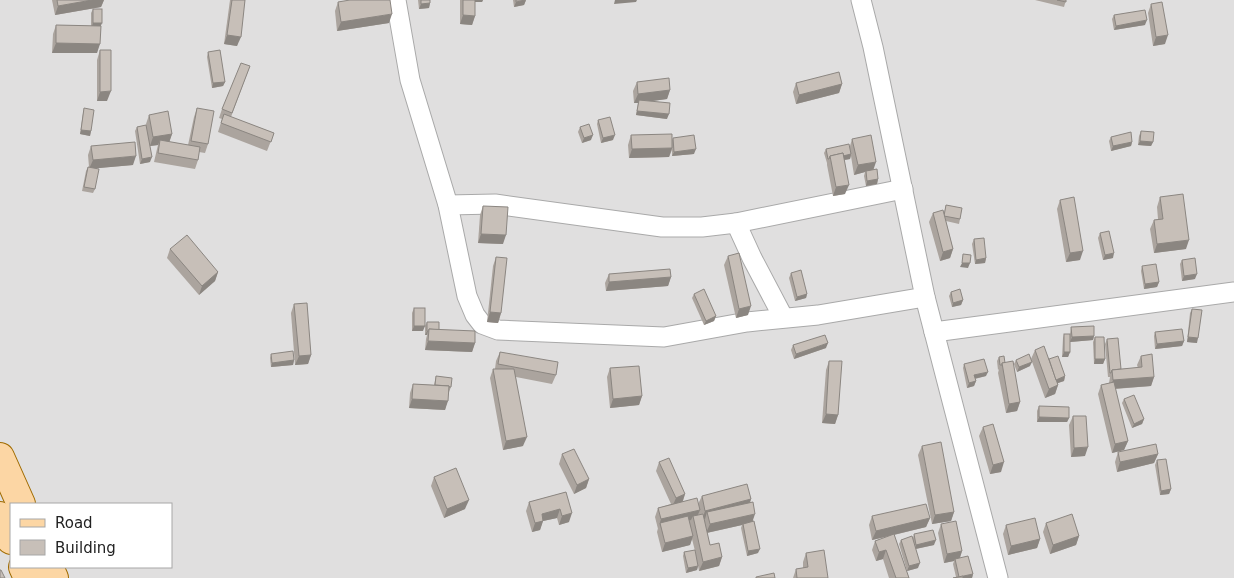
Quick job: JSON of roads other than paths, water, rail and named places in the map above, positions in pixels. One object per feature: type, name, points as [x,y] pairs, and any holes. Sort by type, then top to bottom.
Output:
[{"type":"main road","points":[[0,457],[21,503]]},
{"type":"main road","points":[[0,516],[10,538]]},
{"type":"street","points":[[396,0],[410,80],[448,205],[466,296],[475,315],[482,324],[498,330],[664,337],[783,317],[818,315],[925,297]]},
{"type":"street","points":[[861,0],[873,47],[925,297],[998,578]]},
{"type":"street","points":[[448,205],[496,204],[662,227],[702,227],[736,223],[903,189]]},
{"type":"street","points":[[736,223],[783,317]]},
{"type":"street","points":[[934,332],[1234,292]]}]
